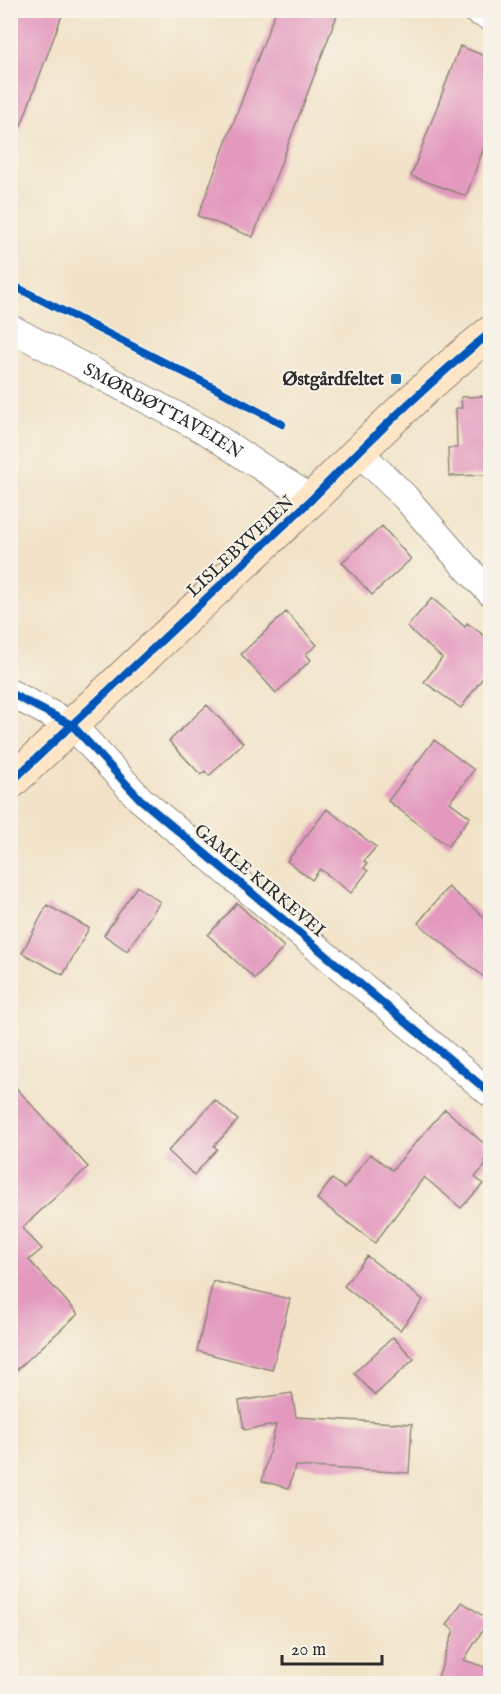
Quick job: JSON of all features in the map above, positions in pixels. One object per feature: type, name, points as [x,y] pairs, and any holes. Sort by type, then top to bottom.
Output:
[{"type":"street","points":[[475,10],[490,16]]},
{"type":"street","name":"SMØRBØTTAVEIEN","points":[[10,328],[208,432],[312,498]]},
{"type":"street","name":"LISLEBYVEIEN","points":[[10,783],[312,498],[358,451],[458,359],[490,333]]},
{"type":"street","points":[[358,451],[405,497],[490,592]]},
{"type":"street","name":"GAMLE KIRKEVEI","points":[[10,693],[72,725],[140,799],[490,1093]]},
{"type":"building","points":[[10,10],[64,10],[13,147],[10,146]]},
{"type":"building","points":[[276,10],[339,10],[253,237],[198,216]]},
{"type":"building","points":[[460,46],[490,58],[490,131],[466,196],[411,176]]},
{"type":"building","points":[[490,396],[490,475],[449,476],[448,448],[457,448],[456,408],[462,408],[461,397]]},
{"type":"building","points":[[382,526],[411,559],[372,595],[342,562]]},
{"type":"building","points":[[432,598],[465,627],[467,623],[490,640],[490,668],[461,708],[424,682],[442,658],[407,627]]},
{"type":"building","points":[[286,612],[317,645],[306,654],[311,660],[276,693],[241,654]]},
{"type":"building","points":[[207,705],[243,743],[209,776],[205,771],[201,775],[169,741]]},
{"type":"building","points":[[434,740],[474,770],[450,802],[470,817],[448,846],[388,801]]},
{"type":"building","points":[[327,809],[376,847],[364,861],[367,864],[364,868],[368,871],[351,893],[320,869],[312,880],[287,861]]},
{"type":"building","points":[[137,886],[160,902],[127,951],[104,935]]},
{"type":"building","points":[[448,887],[490,922],[490,982],[418,923]]},
{"type":"building","points":[[237,903],[284,947],[255,979],[208,935]]},
{"type":"building","points":[[47,905],[89,928],[63,975],[22,953]]},
{"type":"building","points":[[10,1081],[88,1167],[22,1228],[42,1249],[29,1260],[78,1314],[10,1376]]},
{"type":"building","points":[[215,1100],[238,1120],[214,1146],[217,1149],[194,1175],[168,1151]]},
{"type":"building","points":[[445,1109],[490,1149],[490,1154],[485,1161],[486,1165],[475,1177],[483,1184],[461,1208],[424,1177],[375,1243],[317,1199],[332,1179],[345,1188],[370,1154],[392,1170]]},
{"type":"building","points":[[367,1256],[423,1300],[400,1330],[344,1286]]},
{"type":"building","points":[[213,1281],[290,1299],[272,1370],[197,1351]]},
{"type":"building","points":[[393,1337],[414,1359],[375,1395],[354,1373]]},
{"type":"building","points":[[292,1393],[296,1417],[412,1424],[409,1473],[295,1466],[289,1488],[262,1481],[276,1425],[244,1430],[239,1401]]},
{"type":"building","points":[[462,1602],[489,1620],[464,1660],[490,1669],[490,1683],[436,1683],[454,1630],[447,1625]]},
{"type":"cycle path","points":[[10,284],[282,424]]},
{"type":"cycle path","points":[[10,783],[312,499],[399,413],[490,333]]},
{"type":"cycle path","points":[[10,693],[72,725],[140,799],[490,1093]]},
{"type":"place","name":"Østgårdfeltet","points":[[396,379]]}]
